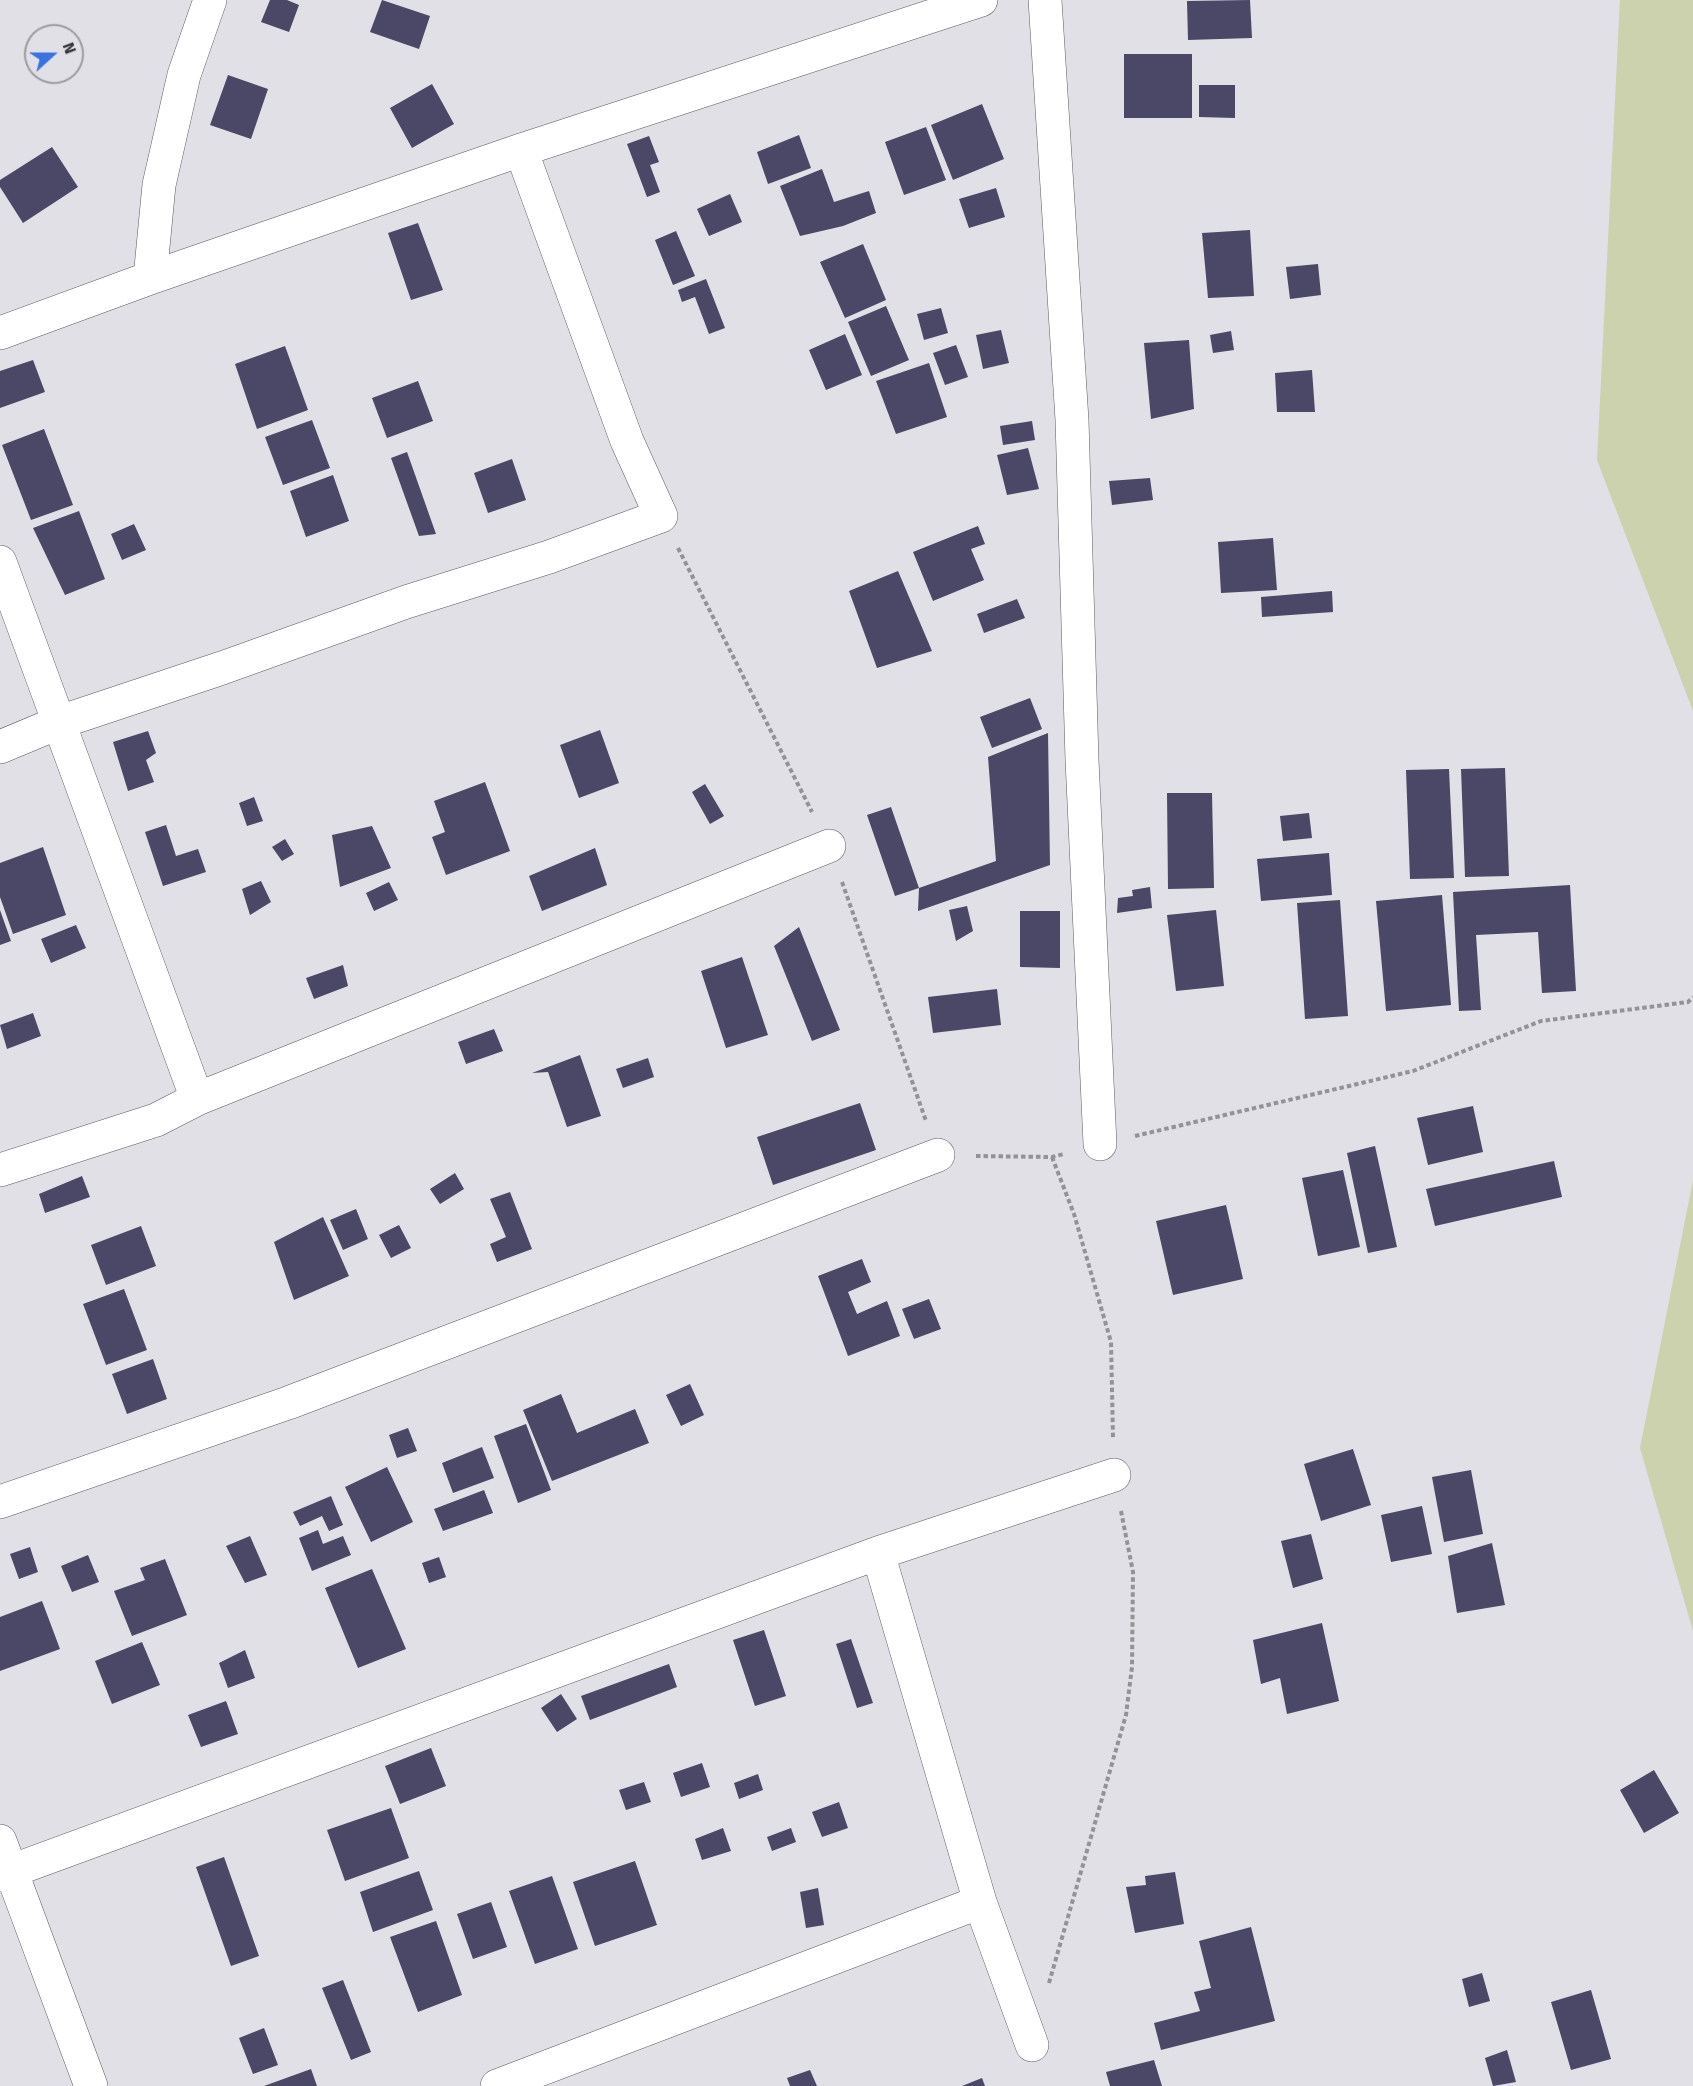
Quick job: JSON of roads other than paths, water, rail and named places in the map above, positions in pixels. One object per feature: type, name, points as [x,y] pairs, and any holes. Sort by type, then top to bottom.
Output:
[{"type":"street","points":[[150,278],[159,185],[184,75],[210,0]]},
{"type":"street","points":[[0,333],[150,278],[521,150],[981,0]]},
{"type":"street","points":[[1045,0],[1072,420],[1082,760],[1100,1144]]},
{"type":"street","points":[[0,747],[60,722],[222,668],[406,602],[549,557],[661,516],[627,441],[521,150]]},
{"type":"street","points":[[0,562],[197,1099]]},
{"type":"street","points":[[0,1170],[156,1120],[197,1099],[829,846]]},
{"type":"street","points":[[0,1502],[288,1404],[938,1155]]},
{"type":"street","points":[[5,1873],[878,1554],[1114,1474]]},
{"type":"street","points":[[878,1554],[980,1902],[1032,2045]]},
{"type":"street","points":[[0,1841],[5,1873],[91,2086]]},
{"type":"street","points":[[497,2086],[980,1902]]}]
